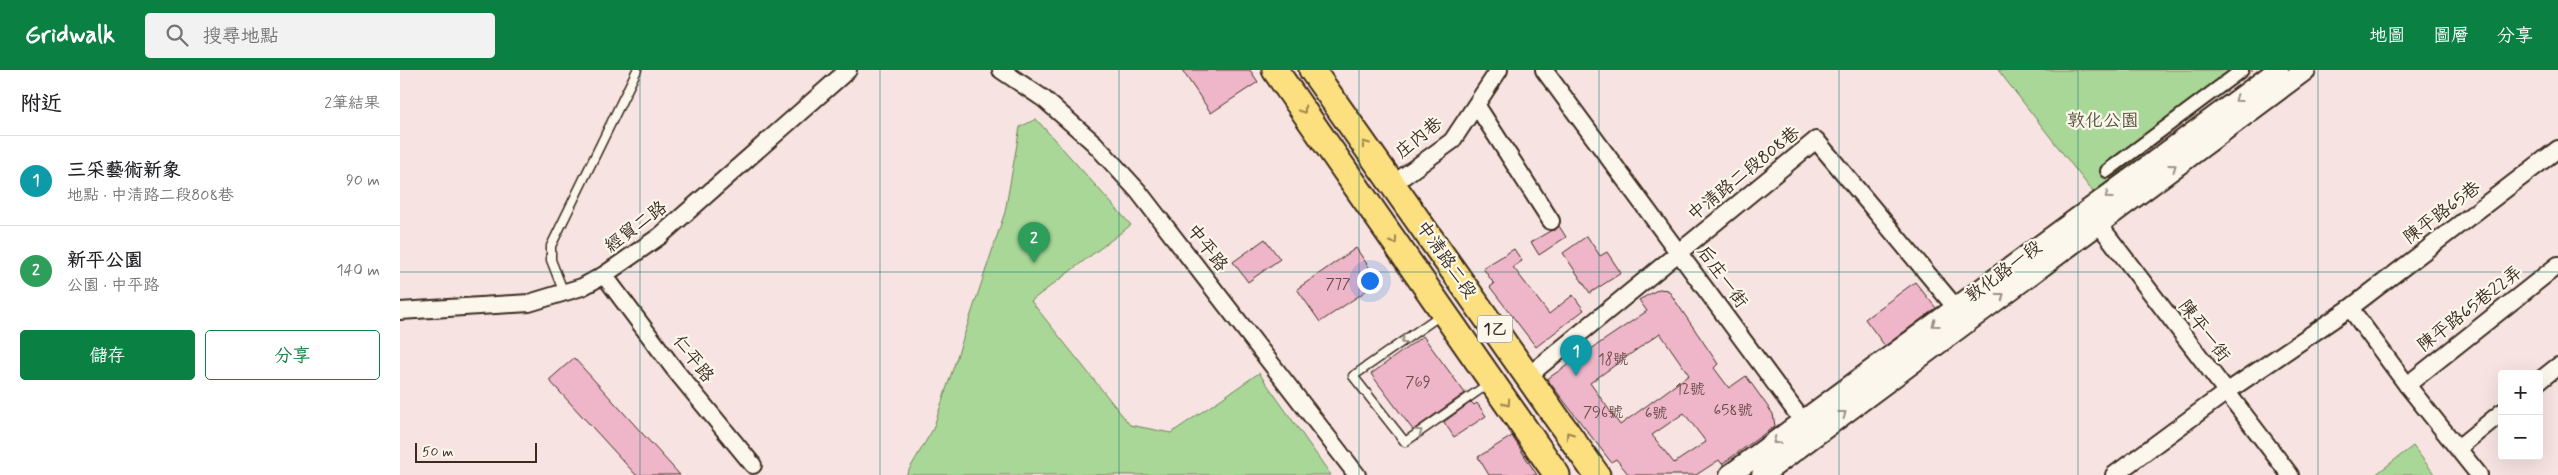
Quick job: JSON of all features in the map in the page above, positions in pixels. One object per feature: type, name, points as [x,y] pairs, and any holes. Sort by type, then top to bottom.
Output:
[{"type":"main road","name":"中清路二段","points":[[1275,70],[1557,475]]},
{"type":"main road","name":"中清路二段","points":[[1312,70],[1597,475]]},
{"type":"street","name":"經貿二路","points":[[400,310],[529,303],[564,293],[604,275],[660,236],[848,70]]},
{"type":"street","name":"中平路","points":[[1001,70],[1044,99],[1094,143],[1138,191],[1357,475]]},
{"type":"street","name":"庄內巷","points":[[1393,184],[1452,140],[1477,106],[1499,70]]},
{"type":"street","name":"后庄一街","points":[[1544,70],[1808,429]]},
{"type":"street","points":[[2107,171],[2242,70]]},
{"type":"street","name":"敦化路一段","points":[[1730,475],[1808,429],[2093,216],[2278,70]]},
{"type":"street","name":"敦化路一段","points":[[1762,475],[1808,429],[1956,308],[2305,70]]},
{"type":"street","points":[[1477,106],[1551,221]]},
{"type":"street","name":"中清路二段808巷","points":[[1528,376],[1816,140],[1956,308]]},
{"type":"street","name":"陳平路65巷","points":[[2124,472],[2225,393],[2350,308],[2558,149]]},
{"type":"street","name":"陳平一街","points":[[2093,216],[2225,393],[2290,475]]},
{"type":"street","name":"陳平路65巷22弄","points":[[2407,384],[2558,265]]},
{"type":"street","name":"仁平路","points":[[604,275],[675,370],[753,465]]},
{"type":"street","points":[[2350,308],[2479,475]]},
{"type":"street","points":[[2543,378],[2558,366]]},
{"type":"street","points":[[2458,448],[2498,415]]},
{"type":"lane","points":[[564,293],[551,260],[551,246],[637,70]]},
{"type":"lane","points":[[1444,313],[1353,376],[1405,442],[1492,381]]},
{"type":"green space","name":"敦化公園","points":[[1998,70],[2253,70],[2093,192]]},
{"type":"green space","points":[[1036,119],[1131,225],[1031,301],[1130,425],[1171,433],[1259,373],[1331,475],[906,475],[933,429],[1005,212],[1020,127]]},
{"type":"green space","points":[[2413,446],[2435,475],[2375,475]]},
{"type":"building","points":[[1182,70],[1250,70],[1258,82],[1211,113]]},
{"type":"building","points":[[1559,226],[1566,237],[1539,255],[1531,242]]},
{"type":"building","points":[[1587,236],[1600,256],[1607,252],[1621,273],[1590,293],[1563,253]]},
{"type":"building","points":[[1265,239],[1280,259],[1248,282],[1233,262]]},
{"type":"building","points":[[1356,248],[1379,282],[1320,322],[1297,289]]},
{"type":"building","points":[[1514,249],[1522,261],[1513,267],[1549,314],[1573,295],[1584,310],[1536,347],[1490,287],[1494,284],[1483,268]]},
{"type":"building","points":[[1915,282],[1936,308],[1885,346],[1865,319]]},
{"type":"building","points":[[1659,289],[1668,290],[1718,364],[1714,368],[1729,388],[1746,376],[1773,414],[1775,426],[1722,464],[1719,460],[1696,475],[1629,475],[1616,459],[1611,462],[1547,379],[1647,311],[1639,300]],"holes":[[[1660,333],[1689,375],[1620,425],[1590,383]],[[1684,413],[1706,442],[1674,463],[1652,435]]]},
{"type":"building","points":[[1423,336],[1465,393],[1413,430],[1371,374]]},
{"type":"building","points":[[574,358],[680,475],[636,475],[549,380]]},
{"type":"building","points":[[1471,402],[1474,405],[1477,403],[1486,416],[1454,437],[1444,422]]},
{"type":"building","points":[[1512,436],[1537,475],[1489,475],[1478,457]]},
{"type":"place","name":"新平公園","points":[[1034,263]]},
{"type":"place","name":"三采藝術新象","points":[[1576,376]]}]
